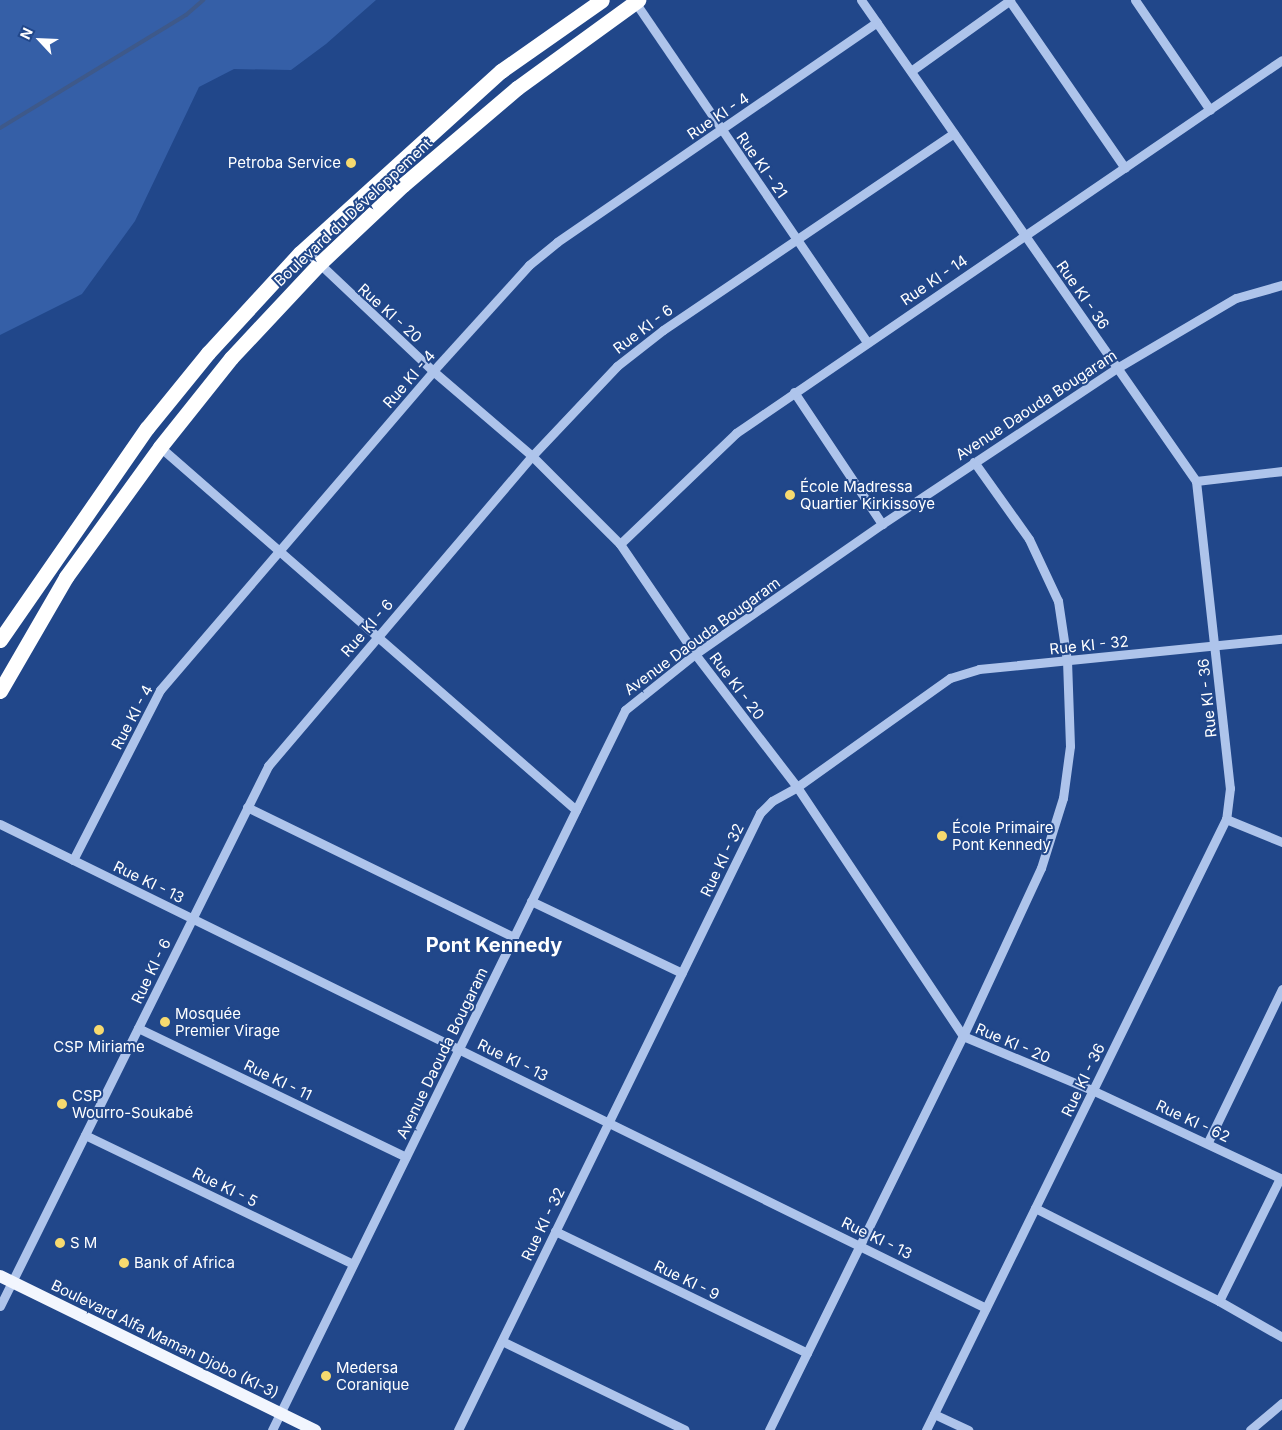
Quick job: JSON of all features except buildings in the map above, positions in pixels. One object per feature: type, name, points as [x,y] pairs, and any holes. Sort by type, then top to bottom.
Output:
[{"type":"highway","name":"Boulevard du Développement","points":[[0,640],[147,428],[208,353],[304,250],[390,169],[501,71],[602,0]]},
{"type":"highway","name":"Boulevard du Développement","points":[[0,691],[66,577],[160,447],[231,358],[318,266],[403,185],[517,88],[637,1]]},
{"type":"highway","points":[[390,169],[403,185]]},
{"type":"main road","name":"Boulevard Alfa Maman Djobo (KI-3)","points":[[0,1276],[315,1430]]},
{"type":"street","name":"Rue KI - 36","points":[[861,0],[1196,481],[1216,644],[1230,788],[1226,819],[926,1430]]},
{"type":"street","points":[[911,71],[1010,0],[1125,168]]},
{"type":"street","points":[[1135,0],[1210,110]]},
{"type":"street","name":"Rue KI - 21","points":[[637,1],[722,131],[867,342]]},
{"type":"street","name":"Rue KI - 4","points":[[73,860],[160,690],[433,371],[529,265],[557,242],[722,131],[877,22]]},
{"type":"street","name":"Rue KI - 14","points":[[620,544],[705,460],[794,392],[1282,60]]},
{"type":"street","name":"Rue KI - 6","points":[[0,1306],[268,766],[532,456],[633,351],[954,133]]},
{"type":"street","name":"Rue KI - 20","points":[[304,250],[318,266],[433,371],[532,456],[620,544],[695,654],[797,787],[963,1036],[1092,1090]]},
{"type":"street","name":"Avenue Daouda Bougaram","points":[[272,1430],[625,710],[695,654],[882,524],[1117,368],[1236,298],[1282,285]]},
{"type":"street","points":[[794,392],[882,524]]},
{"type":"street","points":[[160,447],[576,810]]},
{"type":"street","points":[[769,1430],[963,1036],[1041,868],[1063,798],[1070,746],[1067,662],[1058,601],[1051,581],[1029,539],[974,462]]},
{"type":"street","points":[[1196,481],[1282,471]]},
{"type":"street","name":"Rue KI - 32","points":[[458,1430],[760,813],[772,801],[797,787],[950,678],[979,669],[1067,662],[1216,644],[1282,639]]},
{"type":"street","points":[[247,807],[514,937]]},
{"type":"street","points":[[1226,819],[1282,842]]},
{"type":"street","name":"Rue KI - 13","points":[[0,824],[986,1308]]},
{"type":"street","points":[[531,901],[682,973]]},
{"type":"street","points":[[1208,1142],[1282,989]]},
{"type":"street","name":"Rue KI - 11","points":[[138,1028],[406,1157]]},
{"type":"street","name":"Rue KI - 62","points":[[1092,1090],[1208,1142],[1281,1179]]},
{"type":"street","name":"Rue KI - 5","points":[[85,1135],[353,1264]]},
{"type":"street","points":[[1219,1301],[1281,1179]]},
{"type":"street","points":[[1035,1208],[1219,1301],[1282,1337]]},
{"type":"street","name":"Rue KI - 9","points":[[555,1231],[807,1353]]},
{"type":"street","points":[[502,1341],[685,1430]]},
{"type":"street","points":[[1250,1430],[1282,1403]]},
{"type":"street","points":[[934,1414],[969,1430]]},
{"type":"shaded area","points":[[0,0],[376,0],[326,44],[291,70],[234,69],[199,87],[135,221],[82,294],[0,335]]},
{"type":"waterway","points":[[0,128],[186,15],[203,0]]},
{"type":"place","name":"Petroba Service","points":[[351,163]]},
{"type":"place","name":"École Madressa Quartier Kirkissoye","points":[[790,495]]},
{"type":"place","name":"École Primaire Pont Kennedy","points":[[942,836]]},
{"type":"place","name":"Mosquée Premier Virage","points":[[165,1022]]},
{"type":"place","name":"CSP Miriame","points":[[99,1030]]},
{"type":"place","name":"CSP Wourro-Soukabé","points":[[62,1104]]},
{"type":"place","name":"S M","points":[[60,1243]]},
{"type":"place","name":"Bank of Africa","points":[[124,1263]]},
{"type":"place","name":"Medersa Coranique","points":[[326,1376]]},
{"type":"district","name":"Pont Kennedy","points":[[494,945]]}]
